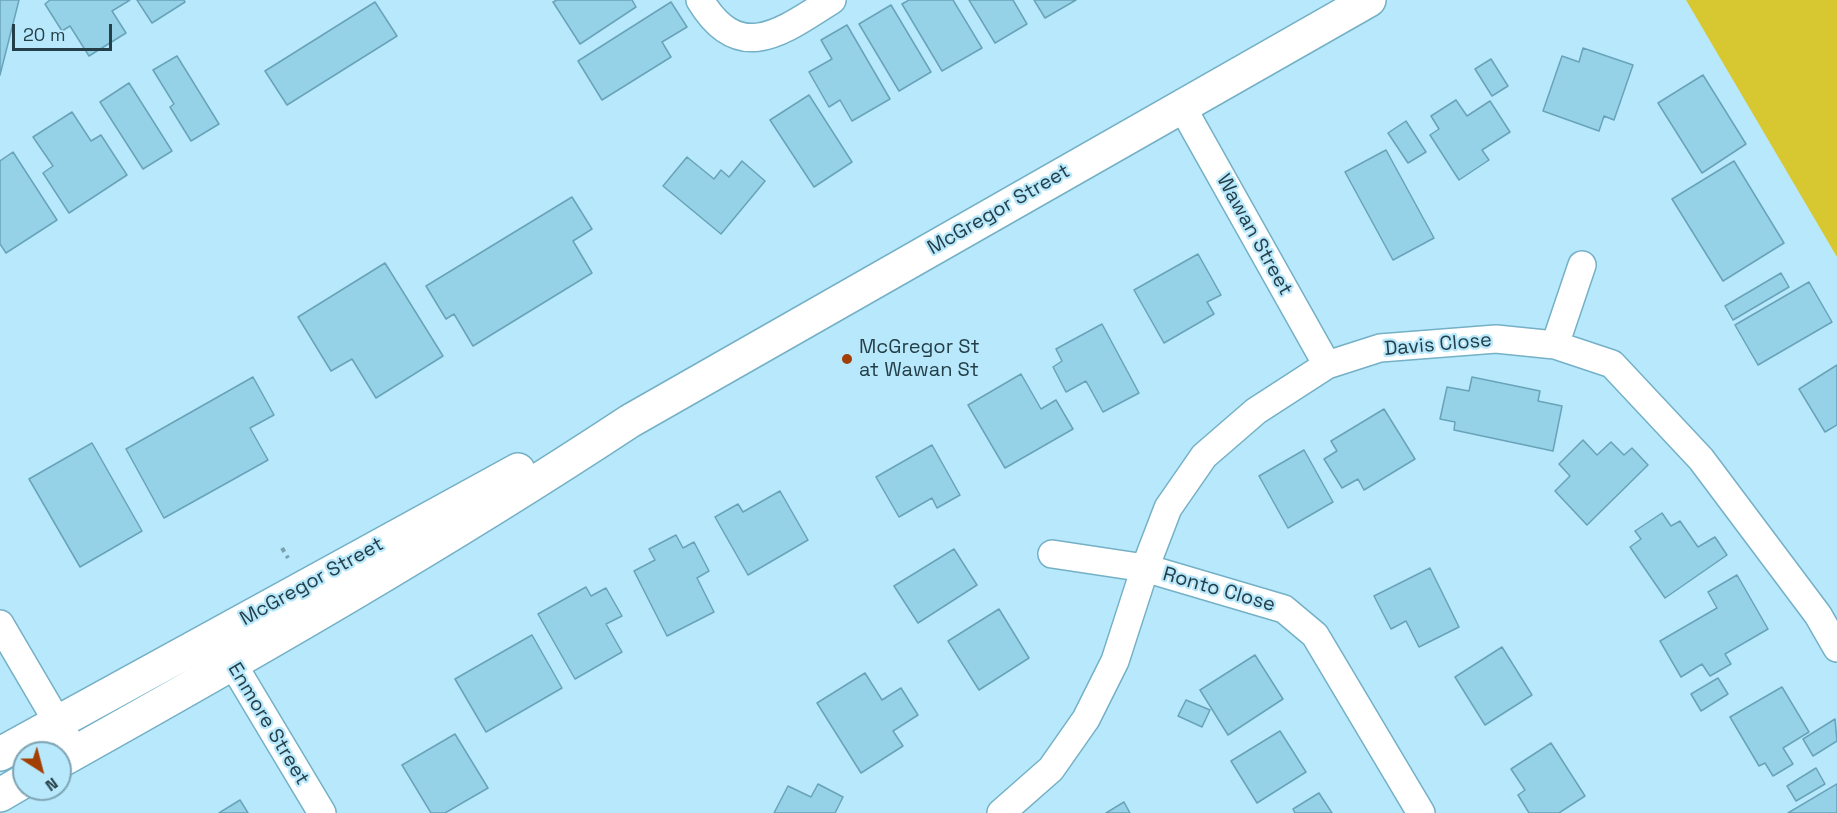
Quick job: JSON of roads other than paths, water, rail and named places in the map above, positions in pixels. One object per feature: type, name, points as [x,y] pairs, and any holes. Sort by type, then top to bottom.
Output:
[{"type":"main road","name":"McGregor Street","points":[[72,755],[232,664],[524,491],[630,421],[1181,105],[1369,0]]},
{"type":"main road","name":"McGregor Street","points":[[0,753],[512,472],[630,421]]},
{"type":"street","points":[[700,0],[708,14],[728,31],[755,39],[780,32],[832,0]]},
{"type":"street","name":"Wawan Street","points":[[1181,105],[1327,365]]},
{"type":"street","points":[[1555,345],[1582,265]]},
{"type":"street","name":"Davis Close","points":[[1001,813],[1051,769],[1086,719],[1115,661],[1145,568],[1168,508],[1203,456],[1256,411],[1327,365],[1380,348],[1496,339],[1555,345],[1612,364],[1701,459],[1818,615],[1837,648]]},
{"type":"street","name":"Ronto Close","points":[[1052,554],[1145,568],[1284,609],[1315,635],[1421,813]]},
{"type":"street","points":[[0,624],[57,721],[63,741]]},
{"type":"street","name":"Enmore Street","points":[[215,635],[322,813]]},
{"type":"place","name":"McGregor St at Wawan St","points":[[847,359]]}]
